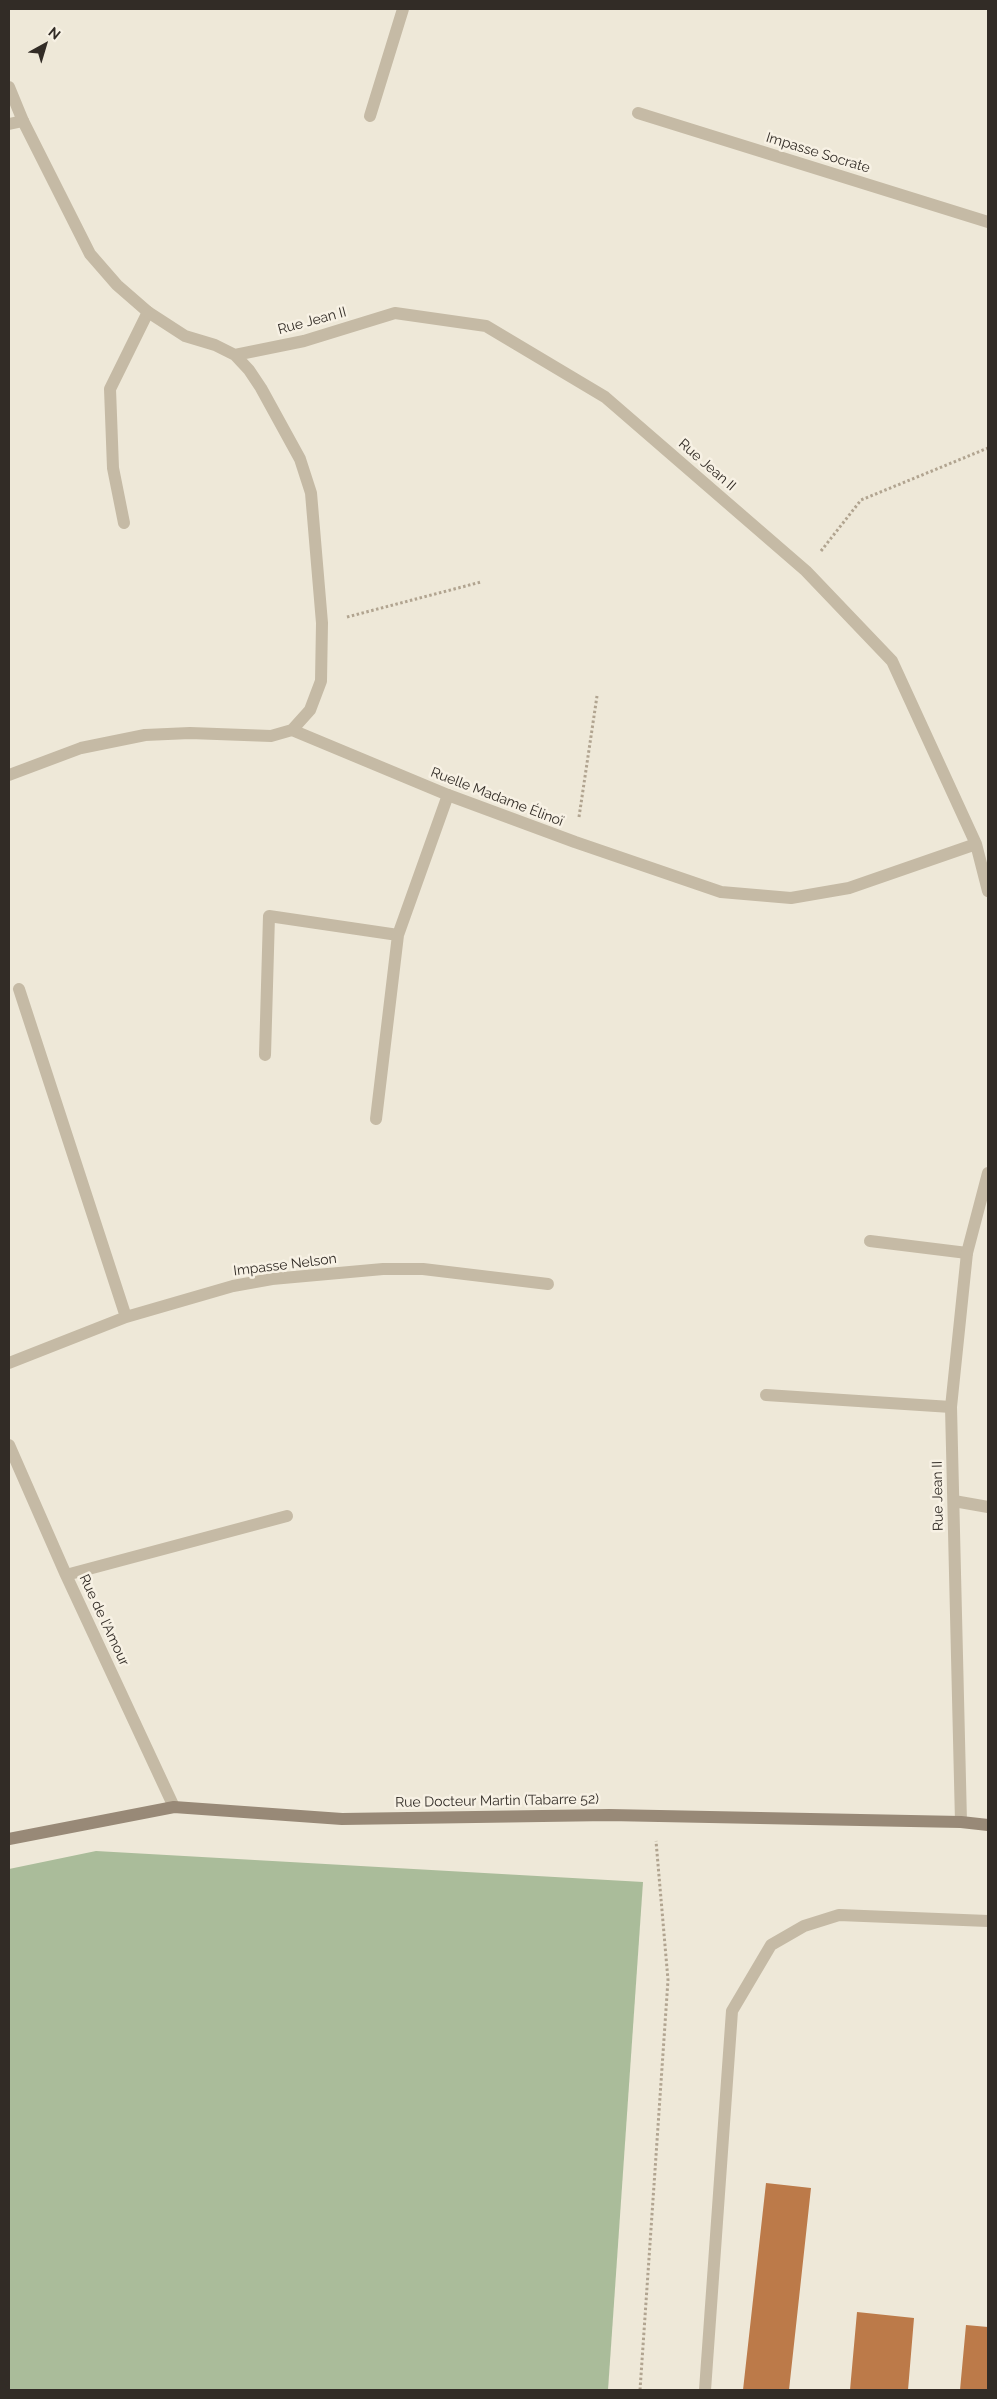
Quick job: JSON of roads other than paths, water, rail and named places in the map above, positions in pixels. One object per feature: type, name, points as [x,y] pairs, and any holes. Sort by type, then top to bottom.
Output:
[{"type":"street","points":[[370,116],[403,9]]},
{"type":"street","points":[[9,87],[22,121],[90,254],[117,285],[148,312],[185,336],[215,345],[235,355],[250,370],[262,388],[300,459],[311,493],[322,623],[321,682],[310,710],[292,730],[271,736],[145,735],[81,748],[9,775]]},
{"type":"street","name":"Impasse Socrate","points":[[638,113],[988,222]]},
{"type":"street","points":[[9,124],[22,121]]},
{"type":"street","points":[[124,523],[113,468],[110,389],[148,312]]},
{"type":"street","name":"Rue Jean II","points":[[235,355],[304,341],[395,313],[486,326],[605,397],[806,571],[892,661],[976,844],[988,890]]},
{"type":"street","name":"Ruelle Madame Élinoï","points":[[292,730],[448,795],[575,842],[721,892],[791,898],[849,888],[976,844]]},
{"type":"street","points":[[376,1120],[398,935],[448,795]]},
{"type":"street","points":[[265,1055],[269,916],[398,935]]},
{"type":"street","points":[[19,989],[126,1317]]},
{"type":"street","name":"Rue Jean II","points":[[961,1822],[951,1406],[967,1253],[988,1173]]},
{"type":"street","points":[[870,1240],[967,1253]]},
{"type":"street","name":"Impasse Nelson","points":[[9,1363],[126,1317],[233,1286],[272,1279],[383,1269],[423,1269],[548,1284]]},
{"type":"street","points":[[766,1395],[951,1406]]},
{"type":"street","name":"Rue de l'Amour","points":[[9,1445],[66,1575],[174,1807]]},
{"type":"street","points":[[954,1501],[988,1507]]},
{"type":"street","points":[[66,1575],[287,1516]]},
{"type":"street","name":"Rue Docteur Martin (Tabarre 52)","points":[[9,1839],[174,1807],[342,1819],[654,1815],[961,1822],[988,1826]]},
{"type":"street","points":[[705,2390],[732,2012],[753,1973],[772,1945],[804,1926],[839,1915],[988,1921]]}]
